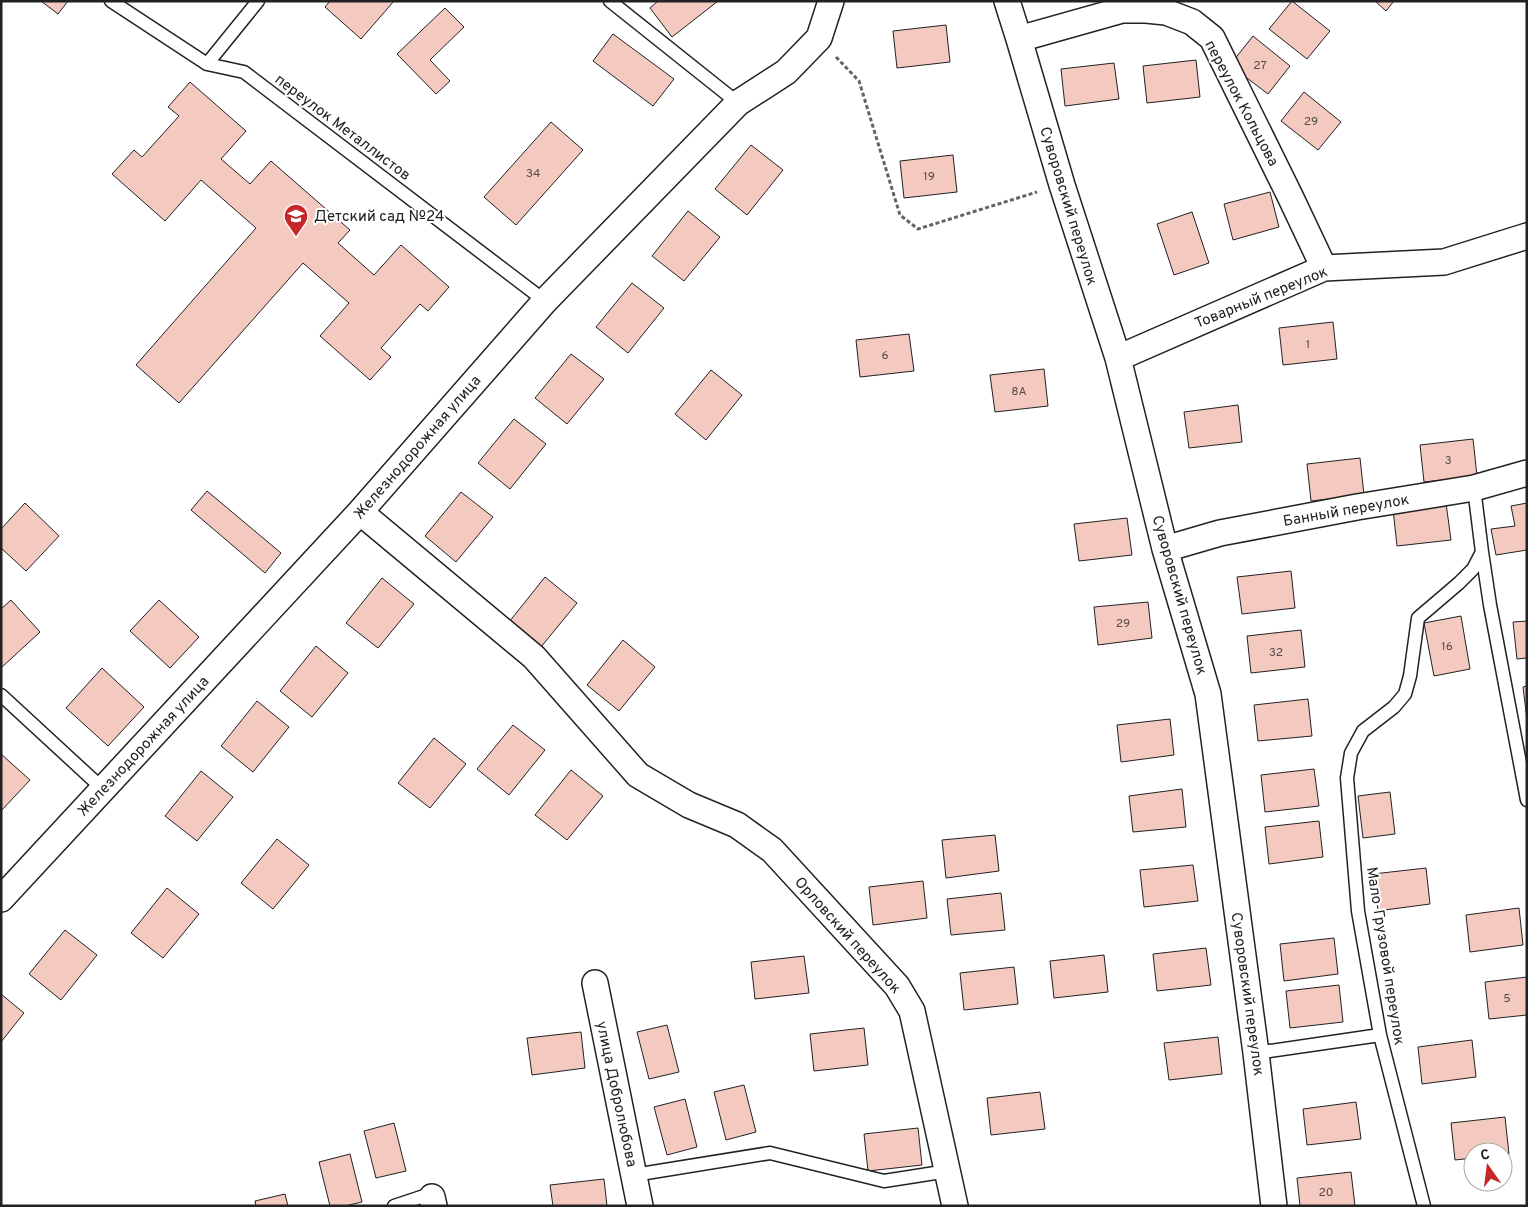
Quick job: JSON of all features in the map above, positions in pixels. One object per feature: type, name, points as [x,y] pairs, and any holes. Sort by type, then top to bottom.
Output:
[{"type":"street","name":"Железнодорожная улица","points":[[1,900],[360,512],[545,301],[738,103],[786,72],[819,38],[831,1]]},
{"type":"street","name":"Суворовский переулок","points":[[1006,1],[1062,185],[1118,358],[1165,549],[1208,694],[1256,1053],[1274,1206]]},
{"type":"street","name":"переулок Кольцова","points":[[1019,39],[1122,10],[1166,12],[1192,22],[1212,38],[1324,268]]},
{"type":"street","name":"Товарный переулок","points":[[1118,358],[1324,268],[1444,262],[1527,236]]},
{"type":"street","name":"Банный переулок","points":[[1165,549],[1220,533],[1357,507],[1474,488],[1527,473]]},
{"type":"street","name":"Орловский переулок","points":[[360,512],[534,657],[638,775],[689,805],[737,825],[772,850],[897,986],[912,1012],[955,1206]]},
{"type":"street","name":"улица Добролюбова","points":[[595,983],[640,1206]]},
{"type":"lane","name":"переулок Металлистов","points":[[111,1],[207,64],[244,72],[545,301]]},
{"type":"lane","points":[[207,64],[258,1]]},
{"type":"lane","points":[[610,1],[738,103]]},
{"type":"lane","points":[[1474,488],[1490,605],[1527,800]]},
{"type":"lane","name":"Мало-Грузовой переулок","points":[[1424,1206],[1380,1035],[1358,911],[1347,778],[1351,753],[1364,731],[1394,707],[1405,694],[1410,676],[1418,618],[1459,584],[1472,569],[1482,552]]},
{"type":"lane","points":[[1,695],[103,789]]},
{"type":"lane","points":[[1256,1053],[1380,1035]]},
{"type":"lane","points":[[634,1176],[770,1153],[884,1181],[948,1171]]},
{"type":"lane","points":[[394,1206],[427,1195],[433,1202]]},
{"type":"path","points":[[819,38],[859,81],[900,215],[918,229],[1062,185]]},
{"type":"building","points":[[41,1],[68,1],[58,14]]},
{"type":"building","points":[[330,1],[394,1],[361,39],[325,7]]},
{"type":"building","points":[[658,1],[718,1],[672,37],[650,8]]},
{"type":"building","points":[[1292,1],[1330,31],[1307,59],[1269,29]]},
{"type":"building","points":[[1375,1],[1394,1],[1386,11]]},
{"type":"building","points":[[445,8],[464,27],[430,60],[450,81],[436,94],[397,54]]},
{"type":"building","points":[[946,25],[950,62],[897,68],[893,31]]},
{"type":"building","points":[[613,34],[674,79],[653,106],[593,61]]},
{"type":"building","points":[[1253,36],[1290,66],[1268,94],[1230,65]]},
{"type":"building","points":[[1196,60],[1200,97],[1147,103],[1143,66]]},
{"type":"building","points":[[1114,63],[1119,99],[1065,106],[1061,69]]},
{"type":"building","name":"Детский сад №24","points":[[190,82],[246,131],[221,159],[250,184],[271,161],[350,230],[338,243],[374,275],[401,245],[449,287],[428,311],[420,304],[381,348],[391,357],[370,380],[320,336],[349,303],[303,263],[179,403],[136,365],[256,228],[201,180],[165,221],[112,174],[134,150],[142,157],[179,116],[168,107]]},
{"type":"building","points":[[1304,92],[1341,122],[1318,150],[1281,121]]},
{"type":"building","points":[[551,122],[583,150],[516,225],[484,197]]},
{"type":"building","points":[[751,145],[783,170],[747,215],[715,189]]},
{"type":"building","points":[[953,155],[957,192],[904,198],[900,161]]},
{"type":"building","points":[[1270,192],[1279,227],[1233,240],[1224,204]]},
{"type":"building","points":[[688,211],[720,237],[684,281],[652,256]]},
{"type":"building","points":[[1192,212],[1209,263],[1174,275],[1157,224]]},
{"type":"building","points":[[632,283],[664,308],[628,353],[596,327]]},
{"type":"building","points":[[1333,322],[1337,359],[1283,365],[1279,328]]},
{"type":"building","points":[[909,334],[914,371],[860,377],[856,340]]},
{"type":"building","points":[[571,354],[604,379],[567,424],[535,398]]},
{"type":"building","points":[[1044,369],[1048,406],[995,412],[990,375]]},
{"type":"building","points":[[711,370],[742,395],[706,440],[675,414]]},
{"type":"building","points":[[1238,405],[1242,442],[1189,448],[1184,412]]},
{"type":"building","points":[[514,419],[546,444],[510,489],[478,463]]},
{"type":"building","points":[[1473,439],[1477,476],[1424,482],[1420,445]]},
{"type":"building","points":[[1360,458],[1364,495],[1311,501],[1307,464]]},
{"type":"building","points":[[207,491],[281,553],[265,573],[191,510]]},
{"type":"building","points":[[461,492],[493,517],[456,562],[425,536]]},
{"type":"building","points":[[25,503],[59,536],[26,571],[1,548],[1,529]]},
{"type":"building","points":[[1446,503],[1451,540],[1397,546],[1393,509]]},
{"type":"building","points":[[1527,503],[1527,550],[1496,555],[1491,529],[1515,526],[1511,506]]},
{"type":"building","points":[[1127,518],[1132,555],[1079,561],[1074,524]]},
{"type":"building","points":[[1291,571],[1295,608],[1242,614],[1237,577]]},
{"type":"building","points":[[545,577],[577,603],[541,647],[509,622]]},
{"type":"building","points":[[382,578],[414,604],[378,648],[346,623]]},
{"type":"building","points":[[11,600],[40,632],[1,668],[1,609]]},
{"type":"building","points":[[159,600],[199,637],[170,668],[130,631]]},
{"type":"building","points":[[1148,602],[1152,638],[1098,645],[1094,607]]},
{"type":"building","points":[[1461,616],[1470,669],[1434,676],[1424,623]]},
{"type":"building","points":[[1527,621],[1527,658],[1517,659],[1513,622]]},
{"type":"building","points":[[1301,630],[1305,667],[1251,673],[1247,636]]},
{"type":"building","points":[[623,640],[655,667],[619,711],[587,685]]},
{"type":"building","points":[[316,646],[348,673],[312,717],[280,691]]},
{"type":"building","points":[[102,668],[144,707],[108,746],[66,708]]},
{"type":"building","points":[[1527,686],[1527,720],[1523,687]]},
{"type":"building","points":[[1308,699],[1312,736],[1258,741],[1254,705]]},
{"type":"building","points":[[257,701],[289,727],[253,772],[221,746]]},
{"type":"building","points":[[1170,719],[1174,755],[1121,762],[1117,725]]},
{"type":"building","points":[[513,725],[545,750],[509,795],[477,769]]},
{"type":"building","points":[[434,738],[466,764],[430,808],[398,783]]},
{"type":"building","points":[[1,754],[30,780],[1,811]]},
{"type":"building","points":[[1314,769],[1319,806],[1265,812],[1261,775]]},
{"type":"building","points":[[571,770],[603,796],[567,840],[535,815]]},
{"type":"building","points":[[201,771],[233,797],[197,841],[165,816]]},
{"type":"building","points":[[1182,789],[1186,827],[1133,832],[1129,796]]},
{"type":"building","points":[[1390,792],[1395,834],[1363,838],[1358,796]]},
{"type":"building","points":[[1319,821],[1323,857],[1269,864],[1265,827]]},
{"type":"building","points":[[995,835],[999,871],[946,878],[942,840]]},
{"type":"building","points":[[277,839],[309,865],[273,909],[241,883]]},
{"type":"building","points":[[1193,865],[1198,901],[1144,907],[1140,870]]},
{"type":"building","points":[[1426,868],[1430,904],[1377,911],[1373,874]]},
{"type":"building","points":[[923,881],[927,918],[873,925],[869,887]]},
{"type":"building","points":[[167,888],[199,914],[163,958],[131,933]]},
{"type":"building","points":[[1001,893],[1005,930],[951,935],[947,899]]},
{"type":"building","points":[[1519,908],[1523,945],[1470,952],[1466,915]]},
{"type":"building","points":[[65,930],[97,955],[61,1000],[29,974]]},
{"type":"building","points":[[1334,938],[1338,974],[1284,981],[1280,944]]},
{"type":"building","points":[[1206,948],[1211,985],[1157,991],[1153,954]]},
{"type":"building","points":[[1104,955],[1108,992],[1054,998],[1050,961]]},
{"type":"building","points":[[804,956],[809,993],[755,999],[751,962]]},
{"type":"building","points":[[1014,967],[1018,1004],[964,1010],[960,973]]},
{"type":"building","points":[[1527,977],[1527,1015],[1489,1019],[1485,982]]},
{"type":"building","points":[[1339,985],[1343,1022],[1290,1028],[1286,991]]},
{"type":"building","points":[[1,994],[24,1013],[1,1042]]},
{"type":"building","points":[[667,1025],[679,1072],[649,1079],[637,1032]]},
{"type":"building","points":[[864,1028],[868,1065],[814,1071],[810,1034]]},
{"type":"building","points":[[581,1032],[585,1068],[532,1075],[527,1038]]},
{"type":"building","points":[[1218,1037],[1222,1074],[1169,1080],[1164,1043]]},
{"type":"building","points":[[1472,1040],[1476,1077],[1422,1084],[1418,1047]]},
{"type":"building","points":[[744,1085],[756,1132],[726,1140],[714,1092]]},
{"type":"building","points":[[1040,1092],[1045,1129],[991,1135],[987,1098]]},
{"type":"building","points":[[685,1099],[697,1147],[667,1155],[654,1107]]},
{"type":"building","points":[[1356,1102],[1361,1139],[1307,1145],[1303,1109]]},
{"type":"building","points":[[1505,1117],[1508,1142],[1463,1142],[1463,1159],[1455,1160],[1451,1123]]},
{"type":"building","points":[[394,1123],[406,1171],[376,1178],[364,1131]]},
{"type":"building","points":[[918,1128],[922,1165],[868,1171],[864,1134]]},
{"type":"building","points":[[350,1154],[362,1202],[345,1206],[330,1206],[319,1162]]},
{"type":"building","points":[[1351,1172],[1355,1206],[1300,1206],[1297,1178]]},
{"type":"building","points":[[604,1179],[607,1206],[553,1206],[550,1185]]},
{"type":"building","points":[[285,1194],[288,1206],[256,1206],[255,1201]]},
{"type":"place","name":"Детский сад №24","points":[[296,237]]}]
